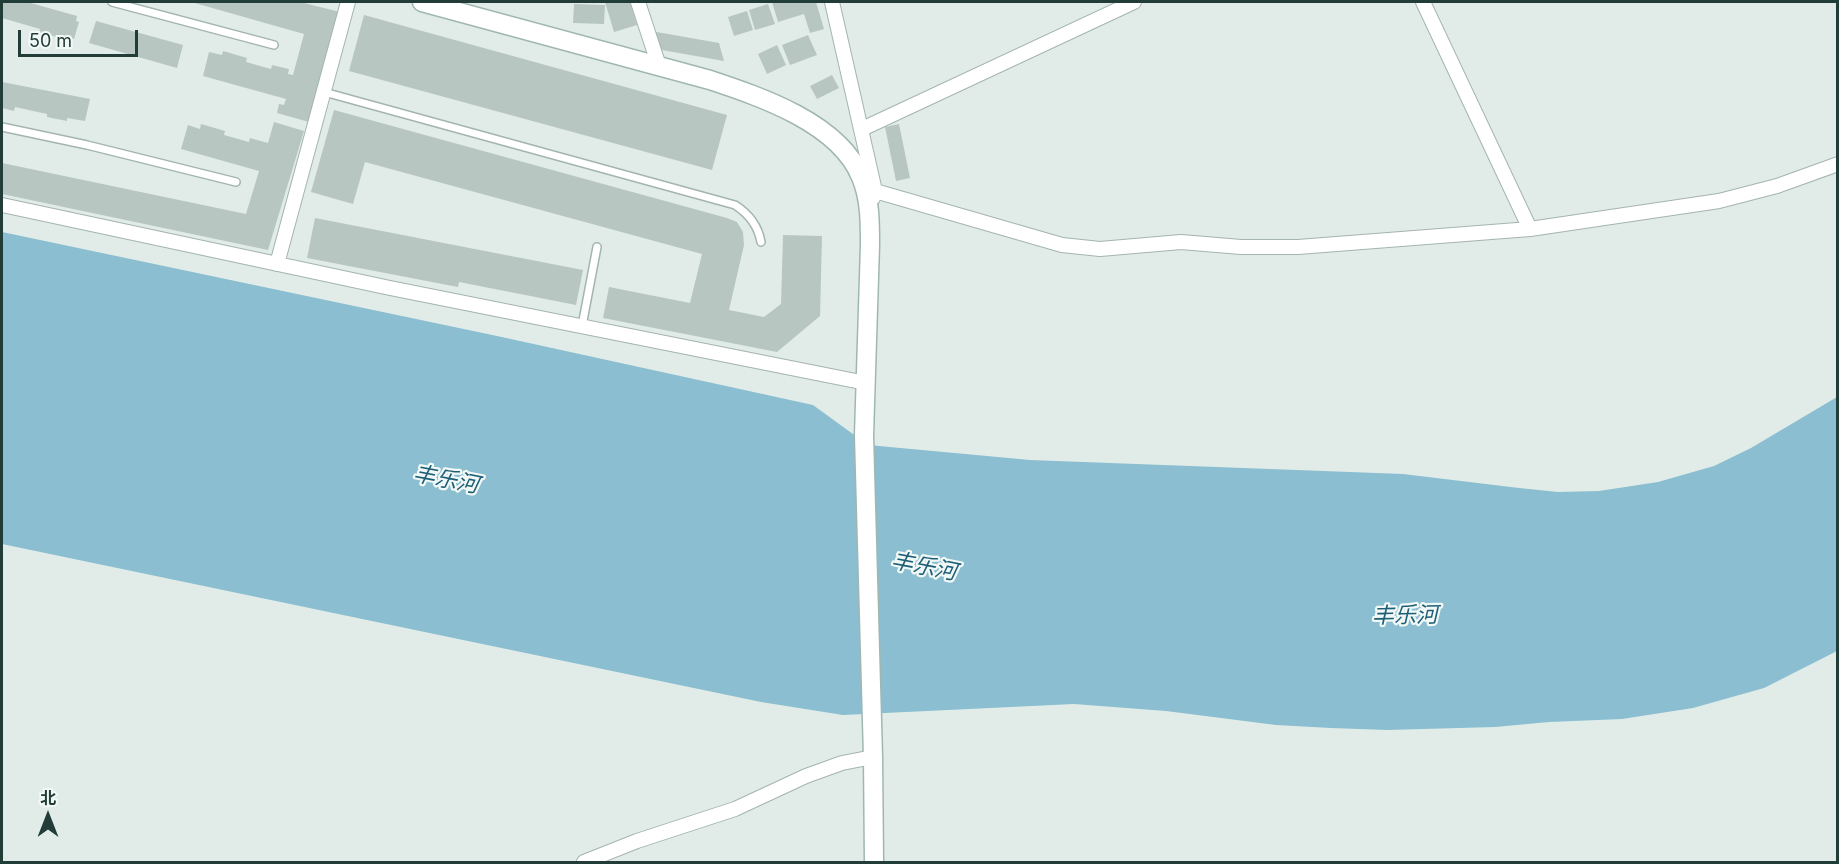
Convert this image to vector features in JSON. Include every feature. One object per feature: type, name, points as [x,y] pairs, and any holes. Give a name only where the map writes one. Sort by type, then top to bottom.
[{"type":"main road","points":[[422,2],[710,80],[755,96],[785,110],[826,134],[847,154],[855,166],[864,188],[869,214],[870,245],[864,435],[874,862]]},
{"type":"street","points":[[277,264],[348,2]]},
{"type":"street","points":[[638,2],[659,66]]},
{"type":"street","points":[[832,2],[875,191],[869,214]]},
{"type":"street","points":[[862,129],[1134,2]]},
{"type":"street","points":[[1424,2],[1530,230]]},
{"type":"street","points":[[875,191],[1062,245],[1100,249],[1181,242],[1241,248],[1298,248],[1530,230],[1719,201],[1777,186],[1838,164]]},
{"type":"street","points":[[2,206],[866,383]]},
{"type":"street","points":[[584,862],[637,841],[735,809],[815,773],[873,757]]},
{"type":"lane","points":[[112,2],[274,45]]},
{"type":"lane","points":[[324,92],[735,205],[753,221],[760,234],[761,242]]},
{"type":"lane","points":[[2,127],[87,145],[236,182]]},
{"type":"lane","points":[[582,326],[597,247]]},
{"type":"water","name":"丰乐河","points":[[2,232],[813,405],[868,445],[1030,460],[1403,474],[1558,492],[1599,491],[1658,482],[1714,466],[1751,448],[1837,397],[1837,651],[1764,688],[1693,708],[1622,719],[1495,727],[1387,730],[1276,725],[1166,711],[1074,704],[843,715],[761,702],[2,544]]},
{"type":"building","points":[[2,2],[27,2],[77,16],[76,21],[79,22],[74,39],[39,32],[40,29],[2,18]]},
{"type":"building","points":[[191,2],[300,2],[340,12],[309,122],[277,113],[279,104],[284,105],[286,99],[203,76],[209,52],[222,55],[223,51],[247,58],[246,62],[271,69],[272,65],[289,69],[288,74],[293,75],[304,34]]},
{"type":"building","points":[[605,2],[630,2],[637,25],[614,32]]},
{"type":"building","points":[[772,2],[816,2],[824,29],[810,33],[804,14],[778,22]]},
{"type":"building","points":[[574,4],[605,5],[604,24],[573,23]]},
{"type":"building","points":[[768,4],[775,24],[755,30],[749,10]]},
{"type":"building","points":[[747,11],[753,30],[734,36],[728,17]]},
{"type":"building","points":[[364,15],[727,115],[712,170],[349,71]]},
{"type":"building","points":[[96,21],[183,45],[177,68],[89,43]]},
{"type":"building","points":[[651,31],[719,43],[724,61],[656,49]]},
{"type":"building","points":[[808,35],[817,55],[790,65],[782,45]]},
{"type":"building","points":[[777,45],[786,65],[767,74],[758,54]]},
{"type":"building","points":[[832,75],[839,88],[817,99],[810,86]]},
{"type":"building","points":[[2,82],[90,99],[85,121],[67,118],[67,121],[47,117],[47,114],[15,107],[14,111],[2,108]]},
{"type":"building","points":[[334,110],[737,222],[743,232],[744,245],[729,310],[764,317],[781,304],[783,235],[822,236],[820,316],[777,352],[603,318],[609,287],[690,303],[702,254],[365,162],[353,204],[311,192]]},
{"type":"building","points":[[274,122],[304,131],[268,250],[2,194],[2,163],[246,214],[259,171],[181,149],[188,125],[200,129],[201,124],[225,131],[224,135],[249,142],[250,138],[268,143]]},
{"type":"building","points":[[899,124],[910,178],[896,181],[885,127]]},
{"type":"building","points":[[315,218],[583,270],[576,305],[459,282],[458,287],[307,258]]}]
